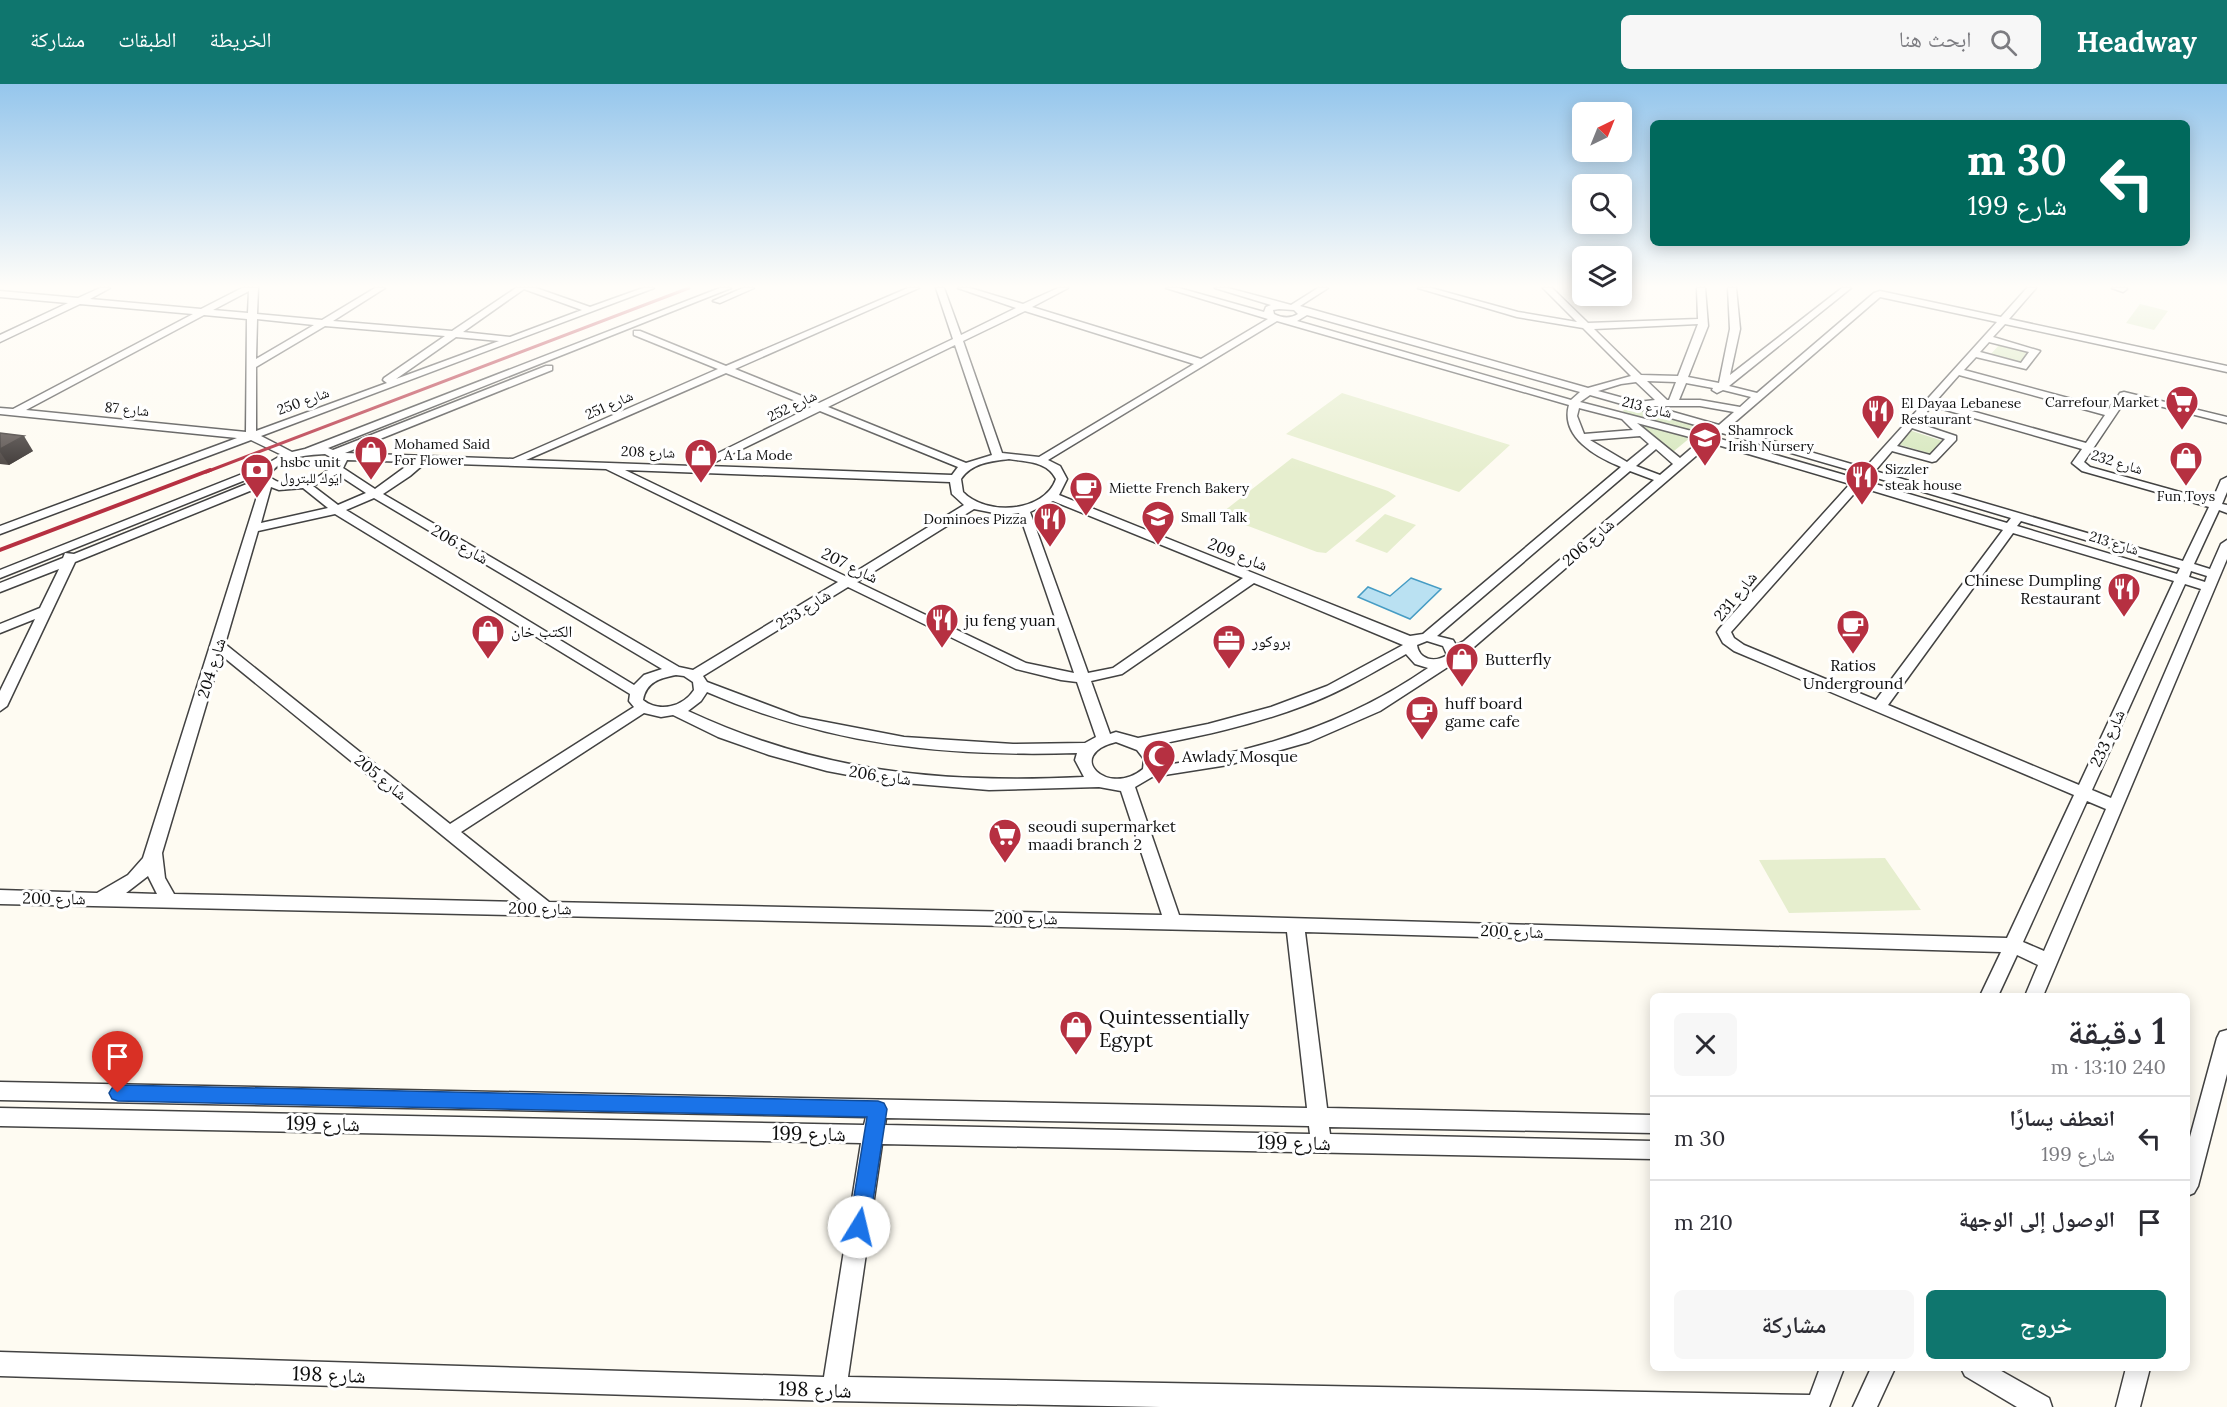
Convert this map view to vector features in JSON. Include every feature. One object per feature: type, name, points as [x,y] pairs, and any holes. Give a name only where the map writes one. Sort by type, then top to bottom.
[{"type":"street","points":[[15,412],[132,350]]},
{"type":"street","points":[[253,350],[251,436],[291,456]]},
{"type":"street","points":[[253,365],[278,350]]},
{"type":"street","points":[[370,392],[431,350]]},
{"type":"street","name":"شارع 250","points":[[0,530],[484,350]]},
{"type":"street","points":[[0,588],[69,553],[291,456],[308,452],[569,350]]},
{"type":"street","points":[[0,574],[69,553],[266,482],[278,486],[304,484],[323,478],[338,469],[342,460],[337,455],[596,350]]},
{"type":"street","points":[[678,350],[967,467]]},
{"type":"street","name":"شارع 251","points":[[512,462],[770,350]]},
{"type":"street","name":"شارع 252","points":[[694,469],[938,350]]},
{"type":"street","points":[[961,350],[998,457]]},
{"type":"street","points":[[1160,350],[1202,363]]},
{"type":"street","points":[[1041,460],[1224,350]]},
{"type":"street","name":"شارع 213","points":[[1387,350],[1575,404],[1707,438],[1857,483],[2014,522]]},
{"type":"street","name":"شارع 213","points":[[1442,350],[1866,472],[2014,522],[2211,581]]},
{"type":"street","points":[[1610,350],[1668,402]]},
{"type":"street","points":[[1668,402],[1681,378],[1692,350]]},
{"type":"street","points":[[1723,386],[1731,350]]},
{"type":"street","points":[[1700,403],[1773,350]]},
{"type":"street","name":"شارع 206","points":[[1147,773],[1202,766],[1253,755],[1300,741],[1344,724],[1383,705],[1416,684],[1469,644],[1811,350]]},
{"type":"street","name":"شارع 231","points":[[1975,350],[1724,632],[1728,640],[1739,648],[2114,806]]},
{"type":"street","points":[[1972,353],[2023,367],[2035,351],[2030,350]]},
{"type":"street","points":[[2136,350],[2227,369]]},
{"type":"street","points":[[1956,371],[2111,413]]},
{"type":"street","points":[[1661,479],[1627,467],[1593,448],[1581,437],[1571,414],[1577,398],[1587,391],[1612,384],[1640,379],[1681,378],[1723,386],[1757,396]]},
{"type":"street","name":"شارع 232","points":[[2221,508],[2083,468],[2078,463],[2122,396],[2130,395],[2227,420]]},
{"type":"street","points":[[1679,463],[1641,433],[1623,417],[1619,410],[1633,404],[1668,402],[1700,403],[1741,410]]},
{"type":"street","points":[[1928,402],[2088,447]]},
{"type":"street","name":"شارع 87","points":[[0,411],[251,436]]},
{"type":"street","points":[[1889,447],[1932,459],[1952,438],[1909,424]]},
{"type":"street","points":[[1581,437],[1641,433]]},
{"type":"street","name":"شارع 206","points":[[1427,637],[1655,444]]},
{"type":"street","name":"شارع 208","points":[[308,452],[955,479]]},
{"type":"street","points":[[1020,456],[1041,460],[1062,477],[1062,484],[1053,497],[1023,509],[996,510],[973,505],[960,498],[955,489],[955,479],[967,467],[998,457],[1020,456]]},
{"type":"street","points":[[253,528],[306,519],[375,494],[394,483],[423,458]]},
{"type":"street","name":"شارع 207","points":[[608,465],[1021,666],[1051,674],[1083,678],[1109,673],[1130,663],[1252,578]]},
{"type":"street","name":"شارع 204","points":[[97,899],[118,891],[136,879],[149,866],[253,528],[266,482],[263,477],[269,467]]},
{"type":"street","name":"شارع 206","points":[[338,469],[375,494],[676,671]]},
{"type":"street","name":"شارع 233","points":[[1990,993],[2081,792],[2184,573],[2221,508],[2227,480]]},
{"type":"street","name":"شارع 206","points":[[304,484],[336,509],[636,692]]},
{"type":"street","name":"شارع 209","points":[[1053,497],[1411,644],[1414,656],[1420,660],[1449,657]]},
{"type":"street","name":"شارع 253","points":[[674,710],[699,695],[698,680],[848,582],[973,505]]},
{"type":"street","points":[[1023,509],[1104,738]]},
{"type":"street","points":[[1879,707],[2014,522]]},
{"type":"street","name":"شارع 233","points":[[2035,993],[2227,544]]},
{"type":"street","points":[[2,699],[46,610],[69,553]]},
{"type":"street","points":[[0,629],[46,610]]},
{"type":"street","points":[[1139,743],[1206,730],[1266,714],[1320,694],[1427,637],[1448,643],[1449,657]]},
{"type":"street","name":"شارع 205","points":[[218,646],[544,908]]},
{"type":"street","points":[[674,710],[651,711],[642,708],[636,701],[636,692],[647,680],[676,671],[794,720],[847,734],[904,744],[984,750],[1086,748],[1104,738],[1122,738],[1139,743],[1147,749],[1151,757],[1151,765],[1147,773],[1138,780],[1126,784],[1112,785],[1098,782],[1088,775],[1082,766],[1081,757],[1086,748]]},
{"type":"street","points":[[449,832],[642,708]]},
{"type":"street","name":"شارع 206","points":[[674,710],[710,729],[749,745],[828,766],[888,777],[992,785],[1098,782]]},
{"type":"street","points":[[1126,784],[1173,922]]},
{"type":"street","name":"شارع 204","points":[[154,853],[157,878],[169,900]]},
{"type":"street","name":"شارع 200","points":[[0,897],[1173,922],[2012,945],[2048,961]]},
{"type":"street","points":[[1295,925],[1321,1143]]},
{"type":"street","points":[[2190,1175],[2227,1038]]},
{"type":"street","name":"شارع 199","points":[[0,1091],[1650,1124]]},
{"type":"street","points":[[834,1389],[878,1109]]},
{"type":"street","name":"شارع 199","points":[[0,1117],[1650,1150]]},
{"type":"street","name":"شارع 198","points":[[0,1364],[834,1389],[1810,1407]]},
{"type":"street","points":[[1817,1407],[1831,1371]]},
{"type":"street","points":[[1865,1407],[1882,1371]]},
{"type":"street","points":[[1978,1371],[2040,1407]]},
{"type":"street","points":[[2128,1407],[2137,1371]]},
{"type":"green space","points":[[1995,350],[2031,352],[2022,363],[1990,355]]},
{"type":"green space","points":[[1342,393],[1510,445],[1459,492],[1286,434]]},
{"type":"green space","points":[[1634,406],[1711,428],[1703,436],[1625,415],[1624,409]]},
{"type":"green space","points":[[1631,420],[1691,437],[1674,451]]},
{"type":"green space","points":[[1909,430],[1943,441],[1932,454],[1897,444]]},
{"type":"green space","points":[[1292,458],[1388,491],[1396,496],[1326,553],[1317,552],[1219,515]]},
{"type":"green space","points":[[1385,514],[1416,525],[1387,553],[1355,541]]},
{"type":"green space","points":[[1885,858],[1921,910],[1789,913],[1759,860]]},
{"type":"water","points":[[1411,578],[1441,589],[1410,619],[1358,597],[1368,587],[1390,596]]},
{"type":"building","points":[[0,433],[24,436],[0,449]]},
{"type":"railway","points":[[206,472],[527,350]]},
{"type":"railway","points":[[0,550],[210,470]]},
{"type":"place","name":"Carrefour Market","points":[[2182,431]]},
{"type":"place","name":"El Dayaa Lebanese Restaurant","points":[[1878,440]]},
{"type":"place","name":"Shamrock Irish Nursery","points":[[1705,467]]},
{"type":"place","name":"Mohamed Said For Flower","points":[[371,481]]},
{"type":"place","name":"A La Mode","points":[[701,484]]},
{"type":"place","name":"Fun Toys","points":[[2186,487]]},
{"type":"place","name":"hsbc unit ايوك للبترول","points":[[257,499]]},
{"type":"place","name":"Sizzler steak house","points":[[1862,506]]},
{"type":"place","name":"Miette French Bakery","points":[[1086,517]]},
{"type":"place","name":"Small Talk","points":[[1158,546]]},
{"type":"place","name":"Dominoes Pizza","points":[[1050,548]]},
{"type":"place","name":"Chinese Dumpling Restaurant","points":[[2124,618]]},
{"type":"place","name":"ju feng yuan","points":[[942,649]]},
{"type":"place","name":"Ratios Underground","points":[[1853,655]]},
{"type":"place","name":"الكتب خان","points":[[488,660]]},
{"type":"place","name":"بروكور","points":[[1229,670]]},
{"type":"place","name":"Butterfly","points":[[1462,688]]},
{"type":"place","name":"huff board game cafe","points":[[1422,741]]},
{"type":"place","name":"Awlady Mosque","points":[[1159,785]]},
{"type":"place","name":"seoudi supermarket maadi branch 2","points":[[1005,864]]},
{"type":"place","name":"Quintessentially Egypt","points":[[1076,1056]]},
{"type":"route","points":[[118,1093],[878,1109],[859,1227]]}]
